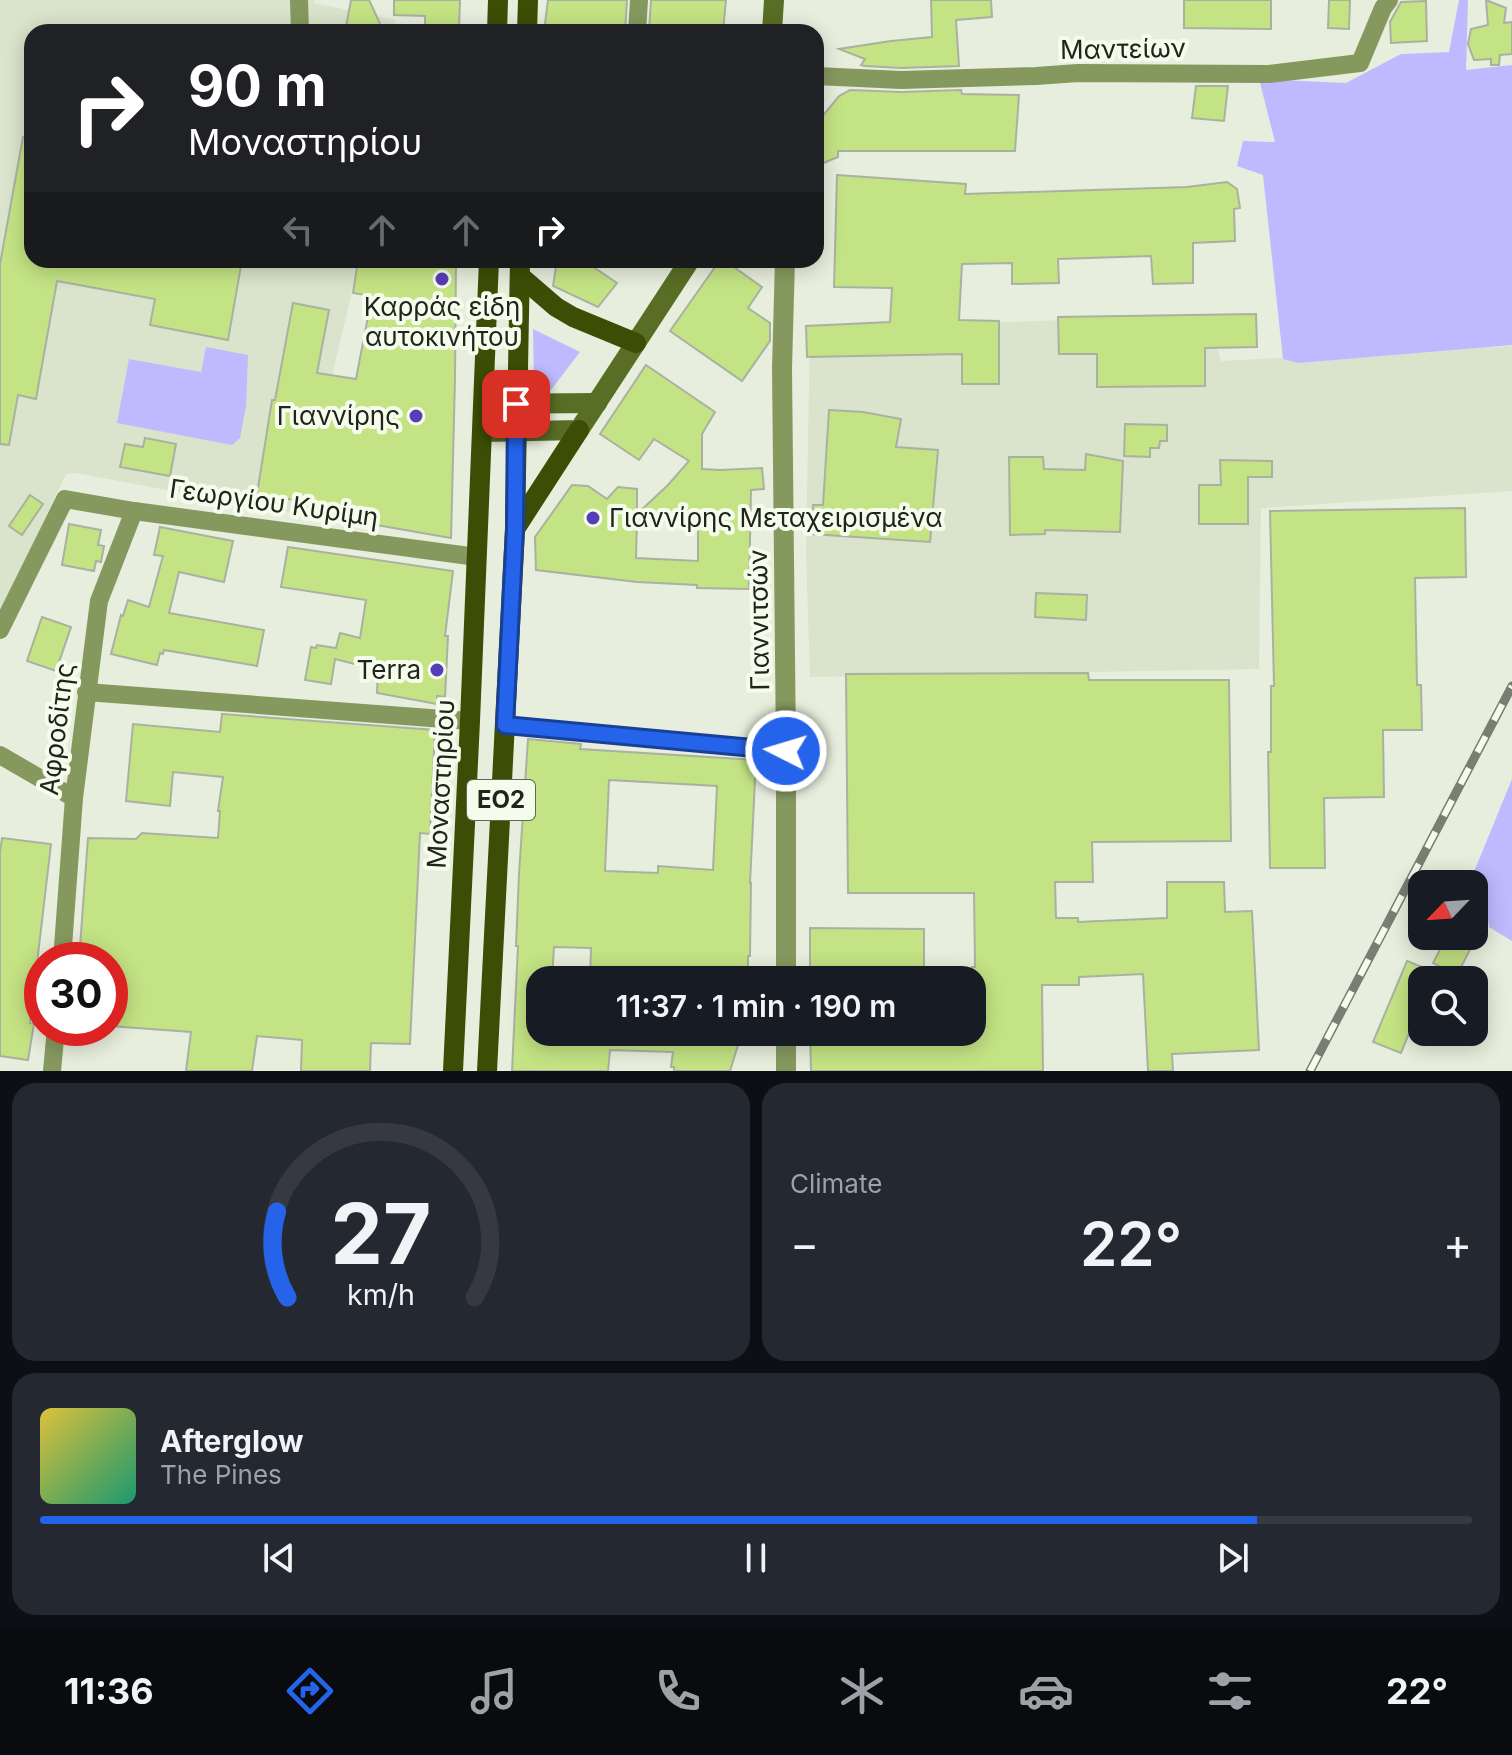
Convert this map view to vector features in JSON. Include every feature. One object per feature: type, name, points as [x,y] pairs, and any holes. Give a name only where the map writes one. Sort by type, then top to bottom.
[{"type":"main road","points":[[497,24],[498,0]]},
{"type":"main road","points":[[527,24],[528,0]]},
{"type":"main road","points":[[772,24],[774,0]]},
{"type":"main road","name":"Μοναστηρίου","points":[[453,1071],[489,268]]},
{"type":"main road","points":[[520,268],[556,307],[636,343]]},
{"type":"main road","name":"ΕΟ2","points":[[487,1071],[515,529],[520,268]]},
{"type":"main road","points":[[515,529],[685,268]]},
{"type":"main road","points":[[484,404],[597,403]]},
{"type":"main road","points":[[482,432],[579,430]]},
{"type":"street","points":[[299,0],[300,24]]},
{"type":"street","points":[[638,24],[639,0]]},
{"type":"street","name":"Μαντείων","points":[[824,76],[901,80],[1078,73],[1269,74],[1360,63],[1389,0]]},
{"type":"street","name":"Γιαννιτσών","points":[[785,268],[782,368],[786,966]]},
{"type":"street","name":"Γεωργίου Κυρίμη","points":[[0,630],[65,499],[477,557]]},
{"type":"street","name":"Αφροδίτης","points":[[63,942],[74,798],[99,601],[134,511]]},
{"type":"street","points":[[86,692],[470,721]]},
{"type":"street","points":[[505,725],[786,751]]},
{"type":"street","points":[[0,755],[74,798]]},
{"type":"street","points":[[52,1071],[54,1046]]},
{"type":"street","points":[[786,1046],[786,1071]]},
{"type":"shaded area","points":[[0,0],[314,0],[314,3],[396,20],[395,24],[24,24],[24,268],[356,268],[303,515],[75,473],[66,474],[0,614]]},
{"type":"shaded area","points":[[1459,0],[1468,0],[1466,70],[1512,65],[1512,345],[1298,363],[1283,359],[1263,175],[1237,166],[1243,141],[1275,142],[1259,79],[1346,83],[1401,54],[1449,52]]},
{"type":"shaded area","points":[[1207,315],[1221,361],[1512,346],[1512,491],[1261,508],[1259,669],[810,677],[806,551],[810,329]]},
{"type":"shaded area","points":[[533,329],[580,352],[551,390],[534,383]]},
{"type":"shaded area","points":[[206,347],[248,355],[246,406],[240,438],[232,445],[117,423],[129,359],[201,372]]},
{"type":"shaded area","points":[[1512,779],[1512,941],[1489,927],[1488,870],[1475,870]]},
{"type":"building","points":[[351,0],[369,0],[380,24],[346,24]]},
{"type":"building","points":[[394,0],[460,0],[459,24],[425,24],[425,16],[394,15]]},
{"type":"building","points":[[548,0],[627,0],[626,24],[545,24]]},
{"type":"building","points":[[651,0],[726,0],[724,24],[650,24]]},
{"type":"building","points":[[931,0],[991,0],[992,17],[956,20],[959,66],[865,66],[861,65],[865,59],[839,49],[932,37]]},
{"type":"building","points":[[1184,0],[1271,0],[1271,29],[1184,28]]},
{"type":"building","points":[[1329,0],[1350,0],[1349,29],[1328,28]]},
{"type":"building","points":[[1486,0],[1506,8],[1504,23],[1512,22],[1512,54],[1500,55],[1499,65],[1491,65],[1491,59],[1474,60],[1468,44],[1471,29],[1488,25]]},
{"type":"building","points":[[1426,1],[1427,41],[1391,43],[1390,22],[1401,2]]},
{"type":"building","points":[[1196,86],[1228,86],[1224,121],[1192,118]]},
{"type":"building","points":[[850,90],[961,90],[962,94],[1019,95],[1015,151],[838,151],[838,157],[824,163],[824,114],[839,96]]},
{"type":"building","points":[[23,137],[24,268],[241,268],[228,340],[150,325],[155,299],[57,281],[36,399],[18,395],[9,445],[0,444],[0,264]]},
{"type":"building","points":[[837,175],[966,184],[965,194],[1187,187],[1227,182],[1237,189],[1240,208],[1234,209],[1235,241],[1193,243],[1193,283],[1153,284],[1151,256],[1058,259],[1059,283],[1012,284],[1012,263],[962,264],[959,320],[999,321],[999,384],[962,384],[962,354],[807,357],[806,326],[890,322],[892,288],[834,287]]},
{"type":"building","points":[[357,268],[456,268],[451,538],[305,513],[307,502],[257,494],[272,400],[275,400],[293,303],[329,310],[317,373],[356,379],[372,296],[353,293]]},
{"type":"building","points":[[556,268],[595,268],[617,283],[598,307],[553,286]]},
{"type":"building","points":[[714,268],[735,268],[762,287],[748,308],[770,323],[770,341],[742,381],[670,331]]},
{"type":"building","points":[[1256,314],[1257,347],[1205,348],[1205,386],[1097,387],[1097,354],[1059,354],[1058,317]]},
{"type":"building","points":[[646,365],[715,412],[702,434],[702,469],[762,468],[764,489],[751,490],[749,589],[697,588],[697,585],[637,582],[536,570],[535,537],[572,485],[588,486],[607,499],[618,487],[637,489],[637,514],[689,461],[654,439],[639,460],[600,434]],"holes":[[[637,520],[698,523],[698,561],[636,558]]]},
{"type":"building","points":[[829,410],[901,419],[896,447],[938,450],[930,542],[812,534],[813,505],[823,505]]},
{"type":"building","points":[[1125,424],[1167,425],[1167,441],[1160,441],[1159,448],[1150,448],[1150,457],[1124,456]]},
{"type":"building","points":[[145,438],[176,444],[170,476],[120,467],[125,444],[143,447]]},
{"type":"building","points":[[1086,454],[1123,461],[1120,532],[1045,530],[1045,534],[1010,535],[1009,457],[1043,457],[1044,469],[1085,470]]},
{"type":"building","points":[[1220,460],[1272,461],[1272,477],[1248,477],[1248,524],[1199,524],[1199,485],[1221,485]]},
{"type":"building","points":[[30,495],[43,504],[22,535],[9,526]]},
{"type":"building","points":[[1465,508],[1466,577],[1415,578],[1417,685],[1421,685],[1422,730],[1383,730],[1384,797],[1324,798],[1325,868],[1270,868],[1268,752],[1271,752],[1271,686],[1274,686],[1270,511]]},
{"type":"building","points":[[69,524],[101,530],[98,545],[104,546],[101,562],[96,561],[94,571],[62,565]]},
{"type":"building","points":[[160,527],[233,541],[224,582],[179,572],[169,613],[264,630],[257,666],[164,650],[157,665],[111,654],[128,600],[149,607],[163,556],[154,555]]},
{"type":"building","points":[[288,547],[453,571],[445,636],[448,636],[445,697],[437,696],[437,704],[377,693],[378,670],[335,659],[331,684],[305,680],[311,647],[336,648],[340,633],[360,638],[366,600],[281,587]]},
{"type":"building","points":[[1036,593],[1087,595],[1086,620],[1035,617]]},
{"type":"building","points":[[42,617],[71,627],[56,671],[27,661]]},
{"type":"building","points":[[1088,673],[1089,680],[1229,680],[1231,841],[1092,842],[1093,882],[1055,882],[1056,918],[1078,918],[1078,922],[1167,918],[1167,882],[1224,882],[1225,912],[1252,911],[1259,1050],[1172,1054],[1173,1071],[1148,1071],[1143,974],[1079,977],[1079,985],[1042,985],[1043,1071],[811,1071],[810,1046],[986,1046],[986,966],[975,966],[974,893],[848,893],[846,674]]},
{"type":"building","points":[[222,714],[435,730],[430,834],[420,833],[410,1044],[371,1043],[370,1071],[301,1071],[302,1040],[257,1036],[252,1071],[186,1071],[191,1032],[128,1027],[128,942],[80,942],[88,838],[136,839],[142,833],[218,838],[223,777],[173,772],[170,806],[126,801],[133,724],[220,732]]},
{"type":"building","points":[[528,739],[581,744],[580,749],[756,760],[748,966],[590,966],[591,948],[554,947],[553,966],[526,966],[526,1046],[738,1046],[730,1071],[674,1071],[671,1067],[673,1052],[610,1050],[608,1071],[512,1071]],"holes":[[[609,780],[717,786],[713,870],[658,866],[658,873],[605,871]]]},
{"type":"building","points":[[2,838],[51,844],[40,942],[24,942],[24,1046],[30,1046],[28,1060],[0,1056]]},
{"type":"building","points":[[810,928],[924,929],[924,966],[810,966]]},
{"type":"building","points":[[1440,950],[1470,950],[1462,966],[1433,963]]},
{"type":"building","points":[[1407,961],[1420,966],[1408,966],[1408,1036],[1401,1053],[1373,1042]]},
{"type":"railway","points":[[1310,1071],[1512,686]]},
{"type":"place","name":"Καρράς είδη αυτοκινήτου","points":[[442,279]]},
{"type":"place","name":"Γιαννίρης","points":[[416,416]]},
{"type":"place","name":"Γιαννίρης Μεταχειρισμένα","points":[[593,518]]},
{"type":"place","name":"Terra","points":[[437,670]]},
{"type":"route","points":[[516,404],[515,529],[505,725],[786,751]]}]
